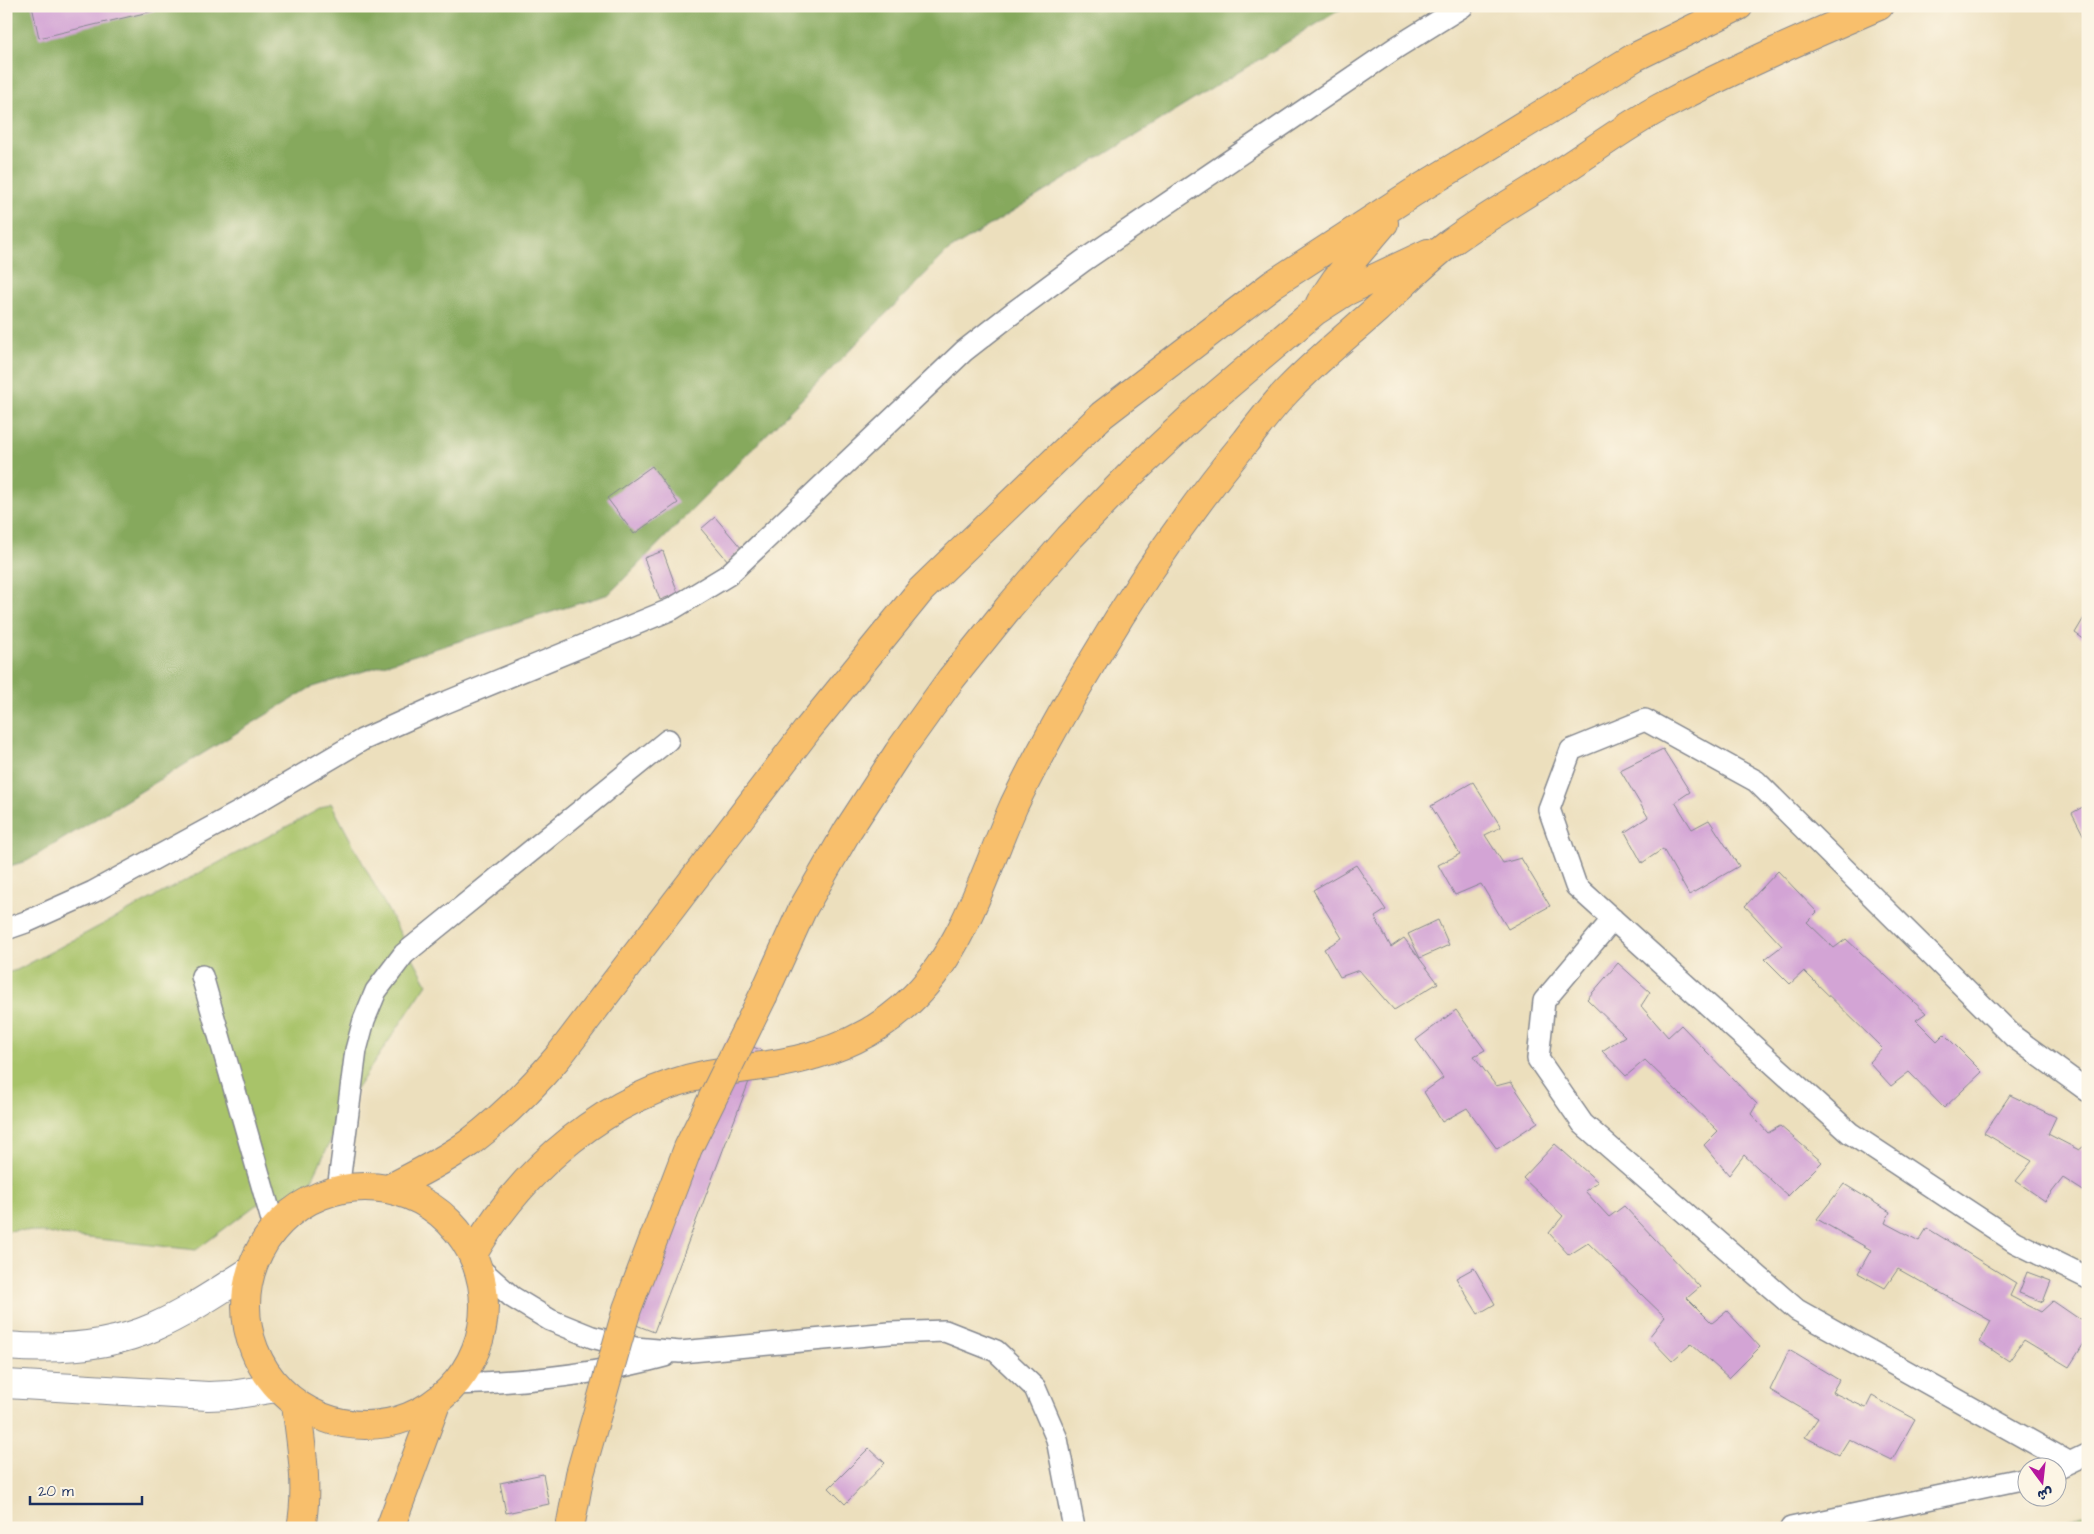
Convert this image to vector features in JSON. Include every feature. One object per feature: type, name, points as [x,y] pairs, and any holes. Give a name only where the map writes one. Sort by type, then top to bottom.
[{"type":"highway","points":[[388,1189],[429,1168],[468,1143],[504,1114],[532,1087],[558,1057],[808,729],[920,590],[1102,415],[1273,284],[1414,192],[1635,57],[1739,6]]},
{"type":"highway","points":[[570,1528],[580,1474],[627,1309],[688,1148],[764,994],[802,910],[848,830],[908,738],[951,679],[1009,607],[1069,538],[1133,472],[1200,409],[1314,312],[1346,292],[1449,244],[1660,107],[1776,51],[1879,6]]},
{"type":"highway","points":[[1314,312],[1336,279],[1361,249],[1414,192]]},
{"type":"highway","points":[[476,1261],[491,1224],[512,1196],[562,1146],[611,1113],[666,1086],[704,1074],[802,1058],[840,1046],[883,1022],[914,997],[935,973],[952,947],[966,920],[1015,804],[1058,719],[1109,633],[1164,549],[1224,468],[1287,390],[1449,244]]},
{"type":"highway","points":[[390,1528],[446,1393],[473,1356],[479,1341],[484,1316],[484,1292],[476,1261],[461,1235],[447,1218],[429,1205],[409,1195],[388,1189],[363,1186],[338,1190],[314,1197],[293,1210],[274,1227],[260,1248],[250,1271],[245,1304],[246,1321],[251,1346],[262,1368],[286,1396],[318,1416],[342,1424],[367,1426],[392,1422],[416,1414],[446,1393]]},
{"type":"highway","points":[[286,1396],[305,1477],[304,1513],[301,1528]]},
{"type":"street","points":[[6,1346],[62,1348],[110,1341],[152,1328],[192,1309],[250,1271]]},
{"type":"street","points":[[6,1384],[208,1396],[286,1396]]},
{"type":"lane","points":[[6,929],[93,892],[244,809],[362,740],[442,704],[672,609],[728,576],[964,351],[1014,312],[1083,262],[1397,48],[1463,6]]},
{"type":"lane","points":[[2088,1092],[2014,1036],[1756,781],[1645,720],[1571,750],[1549,808],[1576,886],[1850,1133],[2015,1242],[2088,1278]]},
{"type":"lane","points":[[338,1190],[356,1050],[364,1020],[376,992],[389,972],[404,954],[668,740]]},
{"type":"lane","points":[[1613,919],[1544,1001],[1538,1059],[1583,1124],[1797,1310],[2071,1462]]},
{"type":"lane","points":[[202,976],[274,1227]]},
{"type":"lane","points":[[476,1261],[512,1297],[559,1324],[592,1337],[635,1348],[680,1352]]},
{"type":"lane","points":[[446,1393],[512,1382],[569,1377],[625,1367],[680,1352],[890,1333],[944,1331],[996,1351],[1035,1388],[1057,1439],[1074,1528]]},
{"type":"lane","points":[[1791,1528],[2016,1480]]},
{"type":"green space","points":[[6,6],[1346,6],[948,251],[609,594],[310,688],[27,861],[6,867]]},
{"type":"green space","points":[[331,803],[427,984],[353,1094],[307,1190],[256,1205],[196,1250],[18,1230],[6,1231],[6,973],[17,970]]},
{"type":"green space","points":[[2088,1514],[2088,1528],[2033,1528]]},
{"type":"building","points":[[32,6],[170,6],[170,7],[39,38]]},
{"type":"building","points":[[652,466],[678,503],[634,534],[607,498]]},
{"type":"building","points":[[715,517],[742,549],[728,561],[701,529]]},
{"type":"building","points":[[663,551],[678,593],[660,600],[644,558]]},
{"type":"building","points":[[2088,611],[2088,642],[2075,633]]},
{"type":"building","points":[[1663,749],[1690,792],[1675,802],[1692,829],[1709,820],[1739,866],[1689,895],[1663,849],[1642,863],[1625,832],[1648,817],[1620,770]]},
{"type":"building","points":[[1473,782],[1501,827],[1485,835],[1503,863],[1521,858],[1550,906],[1508,929],[1481,884],[1455,895],[1438,865],[1460,854],[1431,806]]},
{"type":"building","points":[[2088,804],[2088,844],[2072,813]]},
{"type":"building","points":[[1356,865],[1386,910],[1375,917],[1391,947],[1404,938],[1438,983],[1394,1010],[1359,970],[1340,977],[1324,949],[1342,938],[1313,890]]},
{"type":"building","points":[[1778,871],[1817,912],[1807,922],[1834,948],[1846,939],[1926,1013],[1916,1020],[1937,1041],[1944,1034],[1982,1072],[1944,1108],[1909,1072],[1891,1086],[1869,1062],[1882,1048],[1804,971],[1790,984],[1765,959],[1782,946],[1745,906]]},
{"type":"building","points":[[1438,920],[1449,945],[1420,958],[1408,934]]},
{"type":"building","points":[[1618,963],[1650,992],[1641,1006],[1668,1037],[1681,1025],[1757,1104],[1751,1114],[1768,1133],[1780,1126],[1822,1162],[1788,1196],[1744,1155],[1729,1175],[1704,1145],[1718,1131],[1645,1060],[1626,1076],[1602,1051],[1625,1036],[1587,999]]},
{"type":"building","points":[[1456,1010],[1485,1050],[1474,1056],[1496,1086],[1511,1082],[1538,1122],[1497,1149],[1467,1108],[1442,1122],[1424,1092],[1443,1078],[1416,1040]]},
{"type":"building","points":[[728,1038],[761,1050],[654,1332],[621,1319]]},
{"type":"building","points":[[2010,1095],[2056,1117],[2048,1134],[2079,1150],[2088,1143],[2088,1194],[2063,1178],[2045,1201],[2016,1181],[2032,1161],[1984,1133]]},
{"type":"building","points":[[1555,1144],[1598,1182],[1585,1191],[1609,1217],[1624,1206],[1700,1287],[1687,1298],[1712,1323],[1727,1311],[1760,1347],[1729,1378],[1691,1344],[1672,1361],[1649,1337],[1665,1317],[1588,1243],[1569,1255],[1549,1233],[1563,1216],[1523,1178]]},
{"type":"building","points":[[1844,1184],[1890,1212],[1885,1223],[1919,1241],[1927,1228],[2016,1283],[2010,1296],[2041,1312],[2053,1301],[2088,1325],[2088,1337],[2069,1367],[2024,1340],[2009,1361],[1980,1342],[1991,1321],[1898,1269],[1885,1288],[1858,1273],[1871,1250],[1817,1219]]},
{"type":"building","points":[[1474,1268],[1495,1304],[1478,1314],[1456,1278]]},
{"type":"building","points":[[2027,1272],[2051,1281],[2043,1302],[2019,1293]]},
{"type":"building","points":[[1789,1350],[1839,1380],[1832,1392],[1866,1408],[1872,1396],[1915,1419],[1892,1460],[1849,1439],[1839,1455],[1805,1437],[1818,1418],[1770,1390]]},
{"type":"building","points":[[869,1448],[885,1463],[845,1504],[829,1488]]},
{"type":"building","points":[[543,1474],[549,1504],[506,1513],[500,1483]]}]
